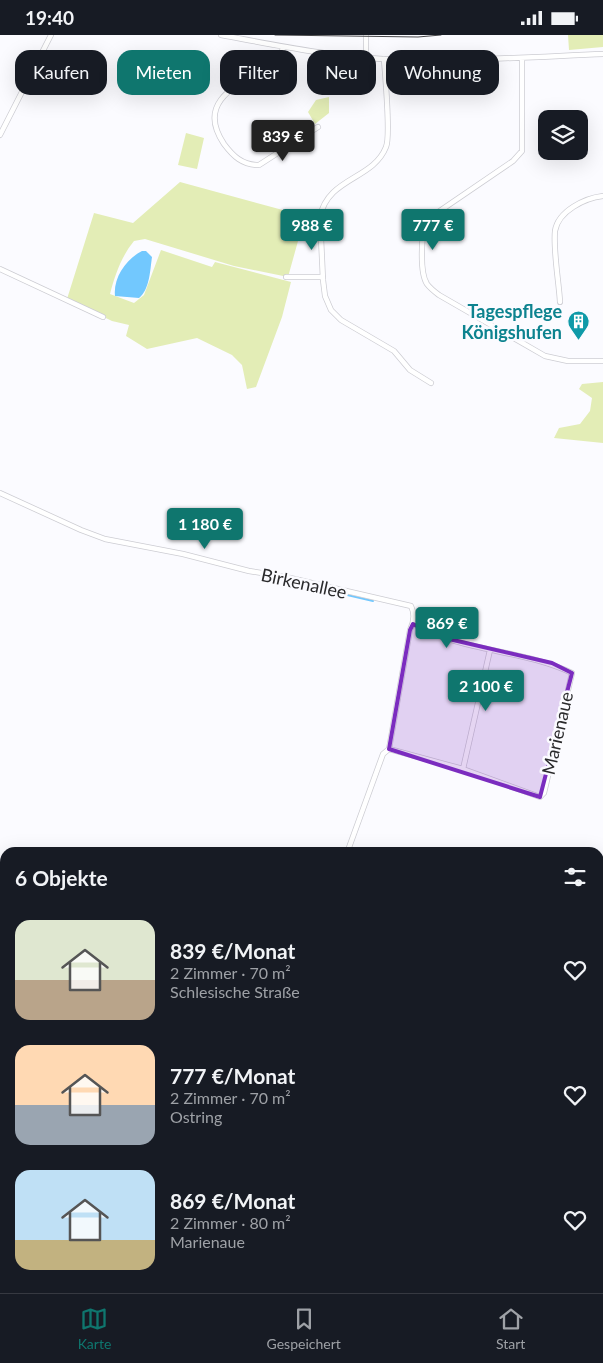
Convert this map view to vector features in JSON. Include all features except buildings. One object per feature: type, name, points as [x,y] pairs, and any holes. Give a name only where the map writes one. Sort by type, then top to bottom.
[{"type":"street","points":[[0,135],[51,35]]},
{"type":"street","points":[[221,35],[308,50]]},
{"type":"street","points":[[366,35],[366,50]]},
{"type":"street","points":[[283,47],[281,57],[277,61],[219,101],[214,115],[216,130],[232,155],[248,163],[259,165],[318,127]]},
{"type":"street","points":[[376,58],[522,58],[603,54]]},
{"type":"street","points":[[522,58],[522,151],[513,161],[425,221],[422,237],[427,285],[439,295],[545,357],[568,361],[603,361]]},
{"type":"street","points":[[384,59],[387,146],[377,161],[331,193],[322,205],[320,217],[323,277],[327,304],[335,316],[394,351],[410,370],[431,383]]},
{"type":"street","points":[[560,303],[555,232],[559,220],[575,206],[591,197],[603,196]]},
{"type":"street","points":[[0,269],[103,317]]},
{"type":"street","points":[[286,277],[323,277]]},
{"type":"street","name":"Birkenallee","points":[[0,493],[80,530],[105,539],[183,554],[249,571],[286,577],[411,605],[414,611],[413,624]]},
{"type":"street","points":[[349,847],[383,754],[389,749],[410,630],[413,624]]},
{"type":"street","name":"Marienaue","points":[[389,749],[463,769],[537,797],[543,795],[572,673],[552,663],[436,636],[413,624]]},
{"type":"street","points":[[463,769],[490,650]]},
{"type":"highlighted area","points":[[413,624],[436,636],[552,663],[572,673],[540,797],[389,749],[410,630]]},
{"type":"green space","points":[[568,35],[603,35],[603,47],[569,50]]},
{"type":"green space","points":[[329,97],[329,113],[315,124],[308,112],[316,100]]},
{"type":"green space","points":[[186,133],[204,138],[197,169],[178,165]]},
{"type":"green space","points":[[180,182],[305,216],[288,277],[234,266],[145,239],[134,241],[129,247],[119,266],[112,287],[110,294],[134,303],[144,295],[161,250],[212,267],[215,262],[291,282],[282,317],[256,387],[247,389],[242,365],[232,355],[197,338],[147,349],[126,336],[129,325],[112,321],[67,299],[94,213],[133,223]]},
{"type":"green space","points":[[603,382],[603,443],[554,438],[559,428],[580,424],[590,411],[592,398],[579,389],[582,384]]},
{"type":"water","points":[[142,251],[146,251],[152,257],[149,279],[143,294],[139,298],[115,296],[118,276],[126,264]]},
{"type":"waterway","points":[[270,577],[373,601]]},
{"type":"tram line","points":[[275,35],[418,37],[441,35]]},
{"type":"place","name":"Tagespflege Königshufen","points":[[578,340]]}]
